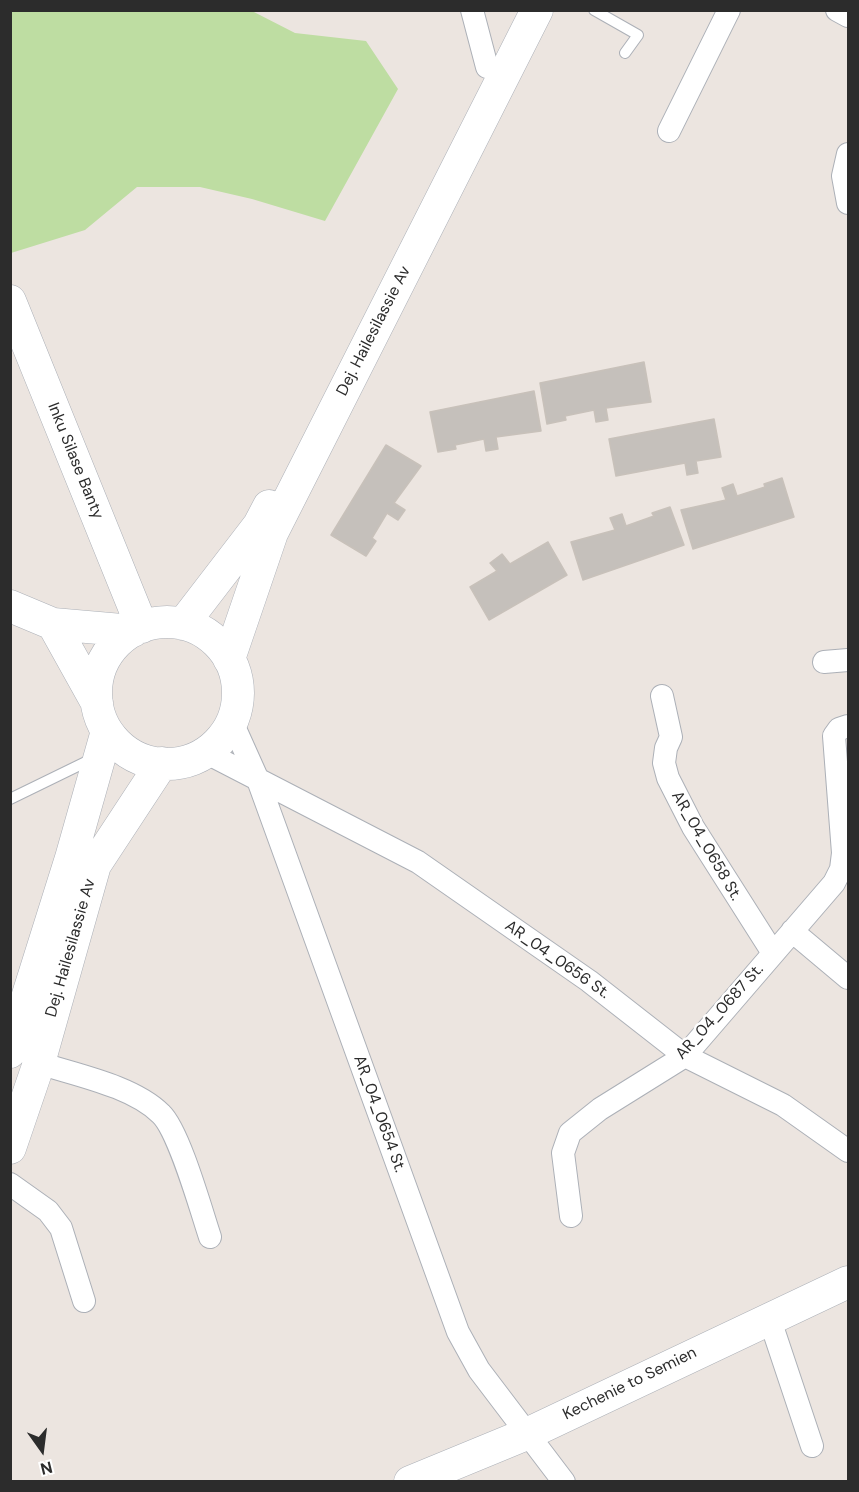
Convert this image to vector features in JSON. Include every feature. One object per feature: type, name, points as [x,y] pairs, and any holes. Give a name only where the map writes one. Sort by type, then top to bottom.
[{"type":"main road","name":"Dej. Hailesilassie Av","points":[[183,624],[259,525],[515,10]]},
{"type":"main road","name":"Dej. Hailesilassie Av","points":[[229,659],[272,532],[537,10]]},
{"type":"main road","name":"Inku Silase Banty","points":[[10,301],[138,626]]},
{"type":"main road","points":[[10,606],[53,624],[138,626],[162,622],[183,624],[209,636],[229,659],[238,687],[232,722],[221,738],[205,752],[182,761],[162,763],[133,755],[102,730],[53,624]]},
{"type":"main road","name":"Dej. Hailesilassie Av","points":[[10,1148],[25,1058],[102,730],[97,682],[104,660],[116,643],[138,626]]},
{"type":"main road","name":"Dej. Hailesilassie Av","points":[[25,1058],[95,865],[162,763]]},
{"type":"main road","name":"Kechenie to Semien","points":[[410,1482],[529,1432],[769,1317],[849,1282]]},
{"type":"street","points":[[472,10],[487,67]]},
{"type":"street","points":[[669,131],[729,10]]},
{"type":"street","points":[[837,10],[849,16]]},
{"type":"street","points":[[849,154],[843,186],[849,203]]},
{"type":"street","points":[[824,662],[849,660]]},
{"type":"street","name":"AR_04_0658 St.","points":[[662,696],[671,737],[665,756],[668,778],[693,827],[773,953]]},
{"type":"street","name":"AR_04_0654 St.","points":[[232,722],[258,780],[458,1332],[479,1370],[529,1432],[564,1482]]},
{"type":"street","name":"AR_04_0687 St.","points":[[571,1216],[563,1153],[570,1133],[600,1109],[685,1056],[834,883],[841,869],[843,853],[834,736],[838,729],[849,726]]},
{"type":"street","points":[[205,752],[258,780]]},
{"type":"street","name":"AR_04_0656 St.","points":[[258,780],[418,862],[589,981],[685,1056],[783,1105],[849,1151]]},
{"type":"street","points":[[792,931],[849,978]]},
{"type":"street","points":[[25,1058],[121,1090],[145,1100],[163,1115],[179,1148],[210,1237]]},
{"type":"street","points":[[10,1184],[48,1210],[61,1228],[84,1301]]},
{"type":"street","points":[[769,1317],[812,1446]]},
{"type":"lane","points":[[594,10],[638,35],[625,53]]},
{"type":"lane","points":[[10,799],[102,730]]},
{"type":"green space","points":[[11,10],[252,11],[295,33],[366,41],[398,89],[325,221],[252,199],[200,187],[137,187],[85,230],[11,253]]},
{"type":"building","points":[[644,362],[651,402],[606,408],[608,420],[596,422],[594,410],[565,416],[566,420],[547,424],[540,383]]},
{"type":"building","points":[[534,391],[541,431],[496,437],[498,449],[486,451],[484,439],[455,445],[456,449],[438,452],[430,412]]},
{"type":"building","points":[[714,419],[721,457],[696,461],[698,473],[687,475],[685,463],[616,476],[609,439]]},
{"type":"building","points":[[386,445],[421,466],[394,503],[405,510],[398,520],[387,513],[372,538],[376,541],[366,556],[331,535]]},
{"type":"building","points":[[782,478],[794,517],[693,549],[681,510],[726,500],[722,488],[733,484],[737,496],[765,487],[764,484]]},
{"type":"building","points":[[670,507],[684,545],[583,580],[571,542],[615,530],[610,518],[622,514],[626,526],[654,516],[652,513]]},
{"type":"building","points":[[548,542],[567,575],[489,620],[470,587],[497,571],[490,563],[502,554],[510,564]]}]
